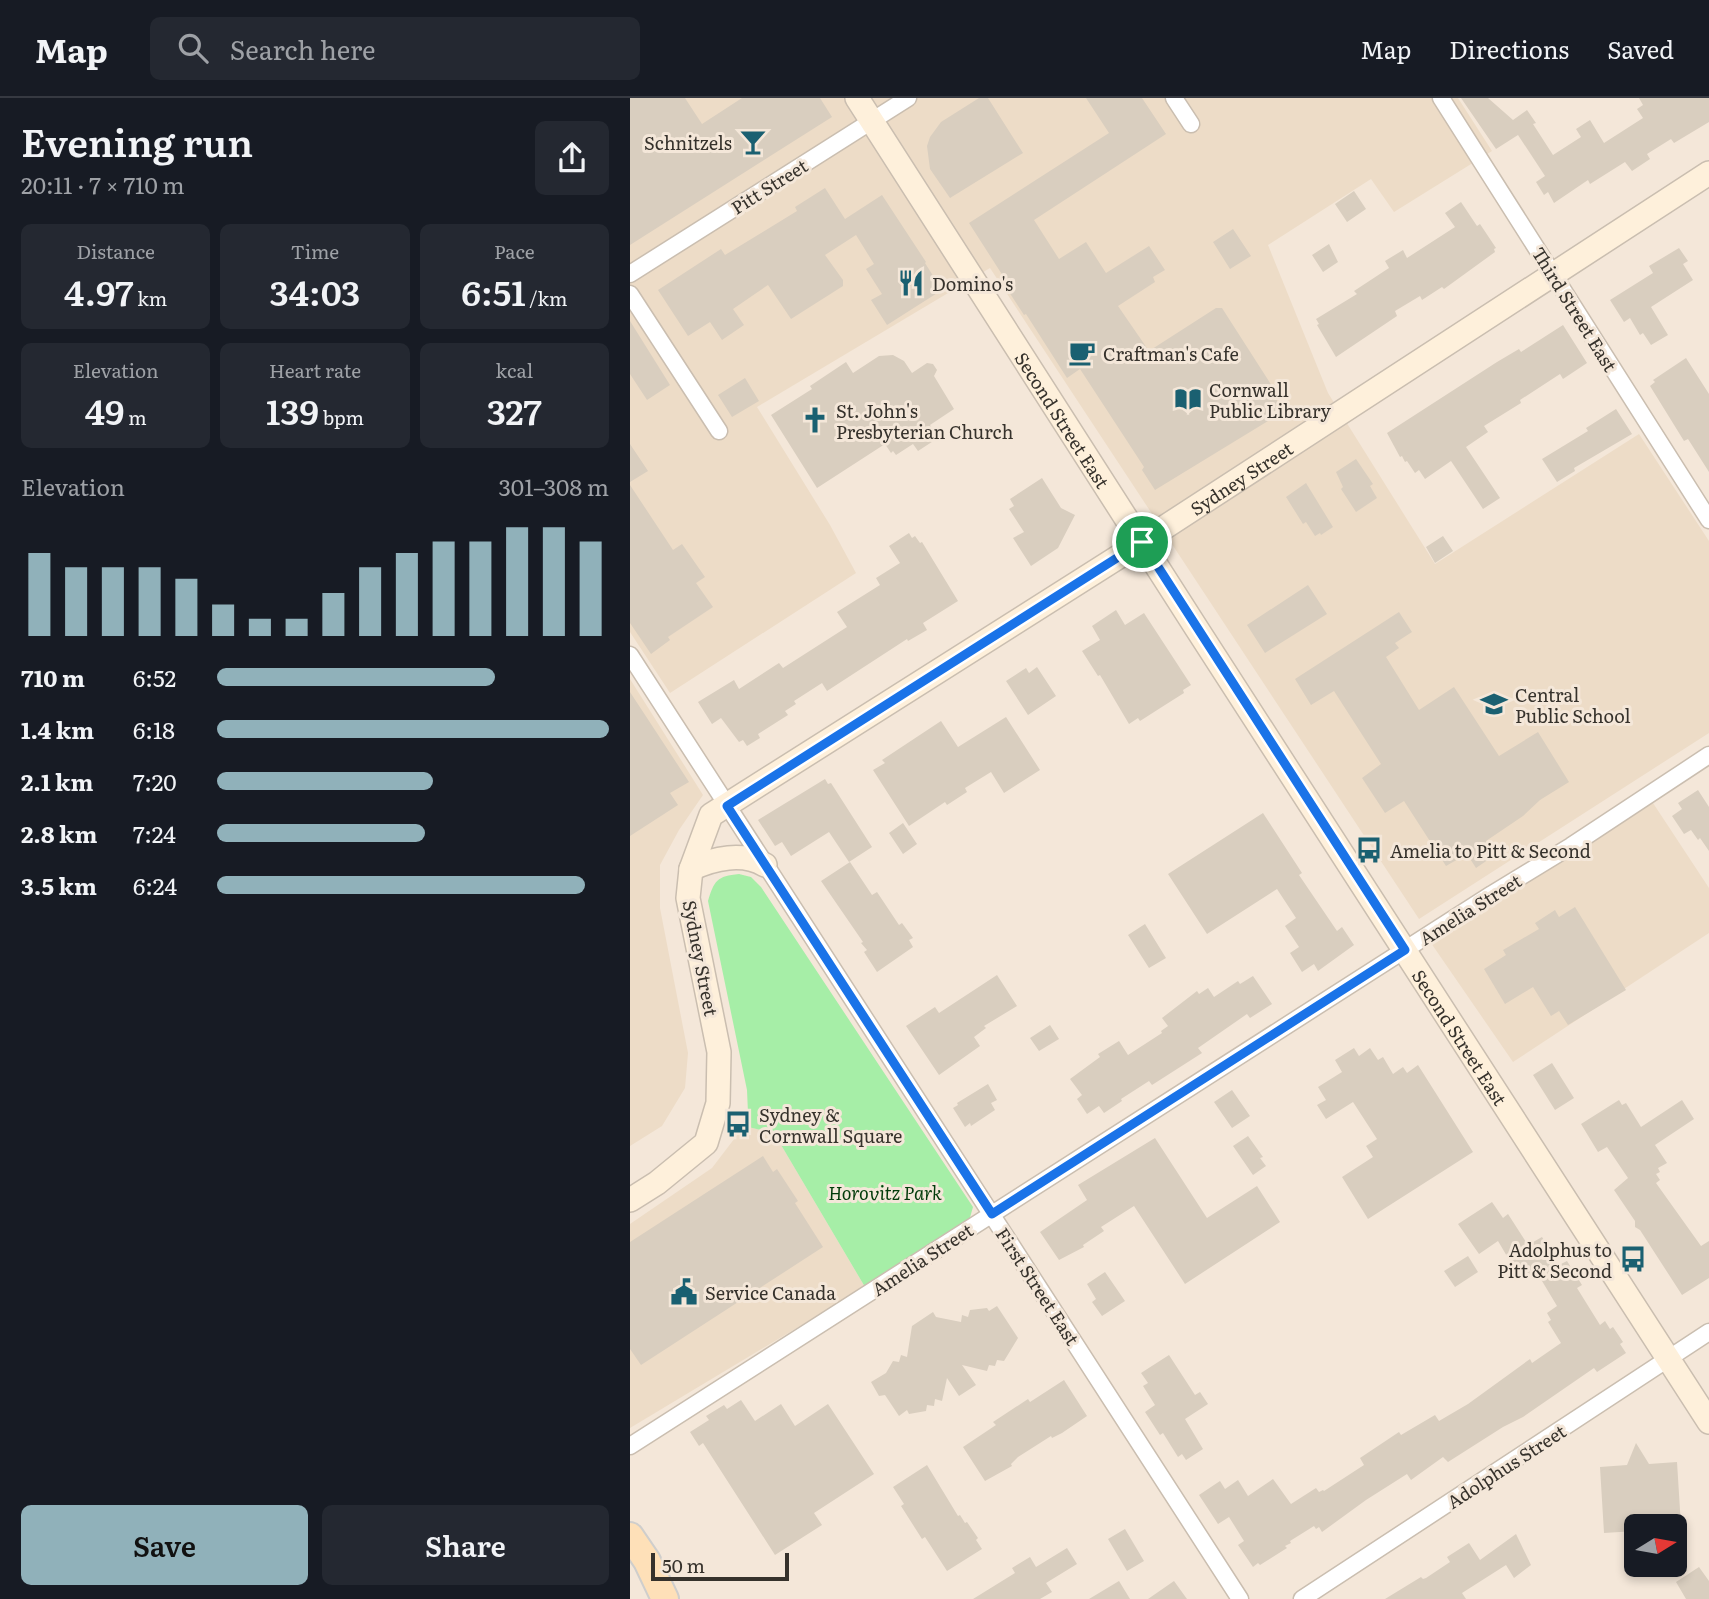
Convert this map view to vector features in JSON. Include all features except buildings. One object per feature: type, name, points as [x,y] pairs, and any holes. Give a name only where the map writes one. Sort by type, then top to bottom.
[{"type":"main road","points":[[630,1536],[647,1561],[665,1599]]},
{"type":"main road","points":[[630,1573],[656,1599]]},
{"type":"street","name":"Second Street East","points":[[857,98],[1709,1422]]},
{"type":"street","name":"Pitt Street","points":[[630,274],[908,98]]},
{"type":"street","points":[[1174,98],[1191,124]]},
{"type":"street","name":"Third Street East","points":[[1441,98],[1709,520]]},
{"type":"street","name":"Sydney Street","points":[[630,1200],[657,1183],[706,1143],[718,1103],[719,1052],[688,898],[691,869],[711,815],[1142,542],[1709,173]]},
{"type":"street","points":[[630,295],[719,431]]},
{"type":"street","name":"First Street East","points":[[630,655],[1240,1599]]},
{"type":"street","name":"Amelia Street","points":[[630,1446],[1571,846],[1709,755]]},
{"type":"street","points":[[691,869],[709,860],[727,858],[754,858],[765,865]]},
{"type":"street","name":"Adolphus Street","points":[[1302,1599],[1709,1332]]},
{"type":"shaded area","points":[[630,98],[1458,98],[1492,151],[1394,212],[1371,179],[1268,245],[1328,393],[1435,564],[1639,434],[1709,541],[1709,733],[1419,919],[990,268],[757,407],[830,525],[856,573],[670,693],[630,632]]},
{"type":"shaded area","points":[[630,679],[703,795],[679,830],[660,865],[660,908],[688,1053],[685,1088],[662,1126],[630,1146]]},
{"type":"shaded area","points":[[1653,803],[1709,888],[1709,933],[1513,1062],[1431,943]]},
{"type":"shaded area","points":[[744,1126],[774,1133],[865,1287],[630,1428],[630,1224],[712,1168]]},
{"type":"green space","name":"Horovitz Park","points":[[739,874],[751,877],[761,887],[973,1207],[969,1221],[865,1287],[774,1133],[744,1126],[748,1113],[747,1090],[708,901],[717,881]]},
{"type":"place","name":"Schnitzels","points":[[753,142]]},
{"type":"place","name":"Domino's","points":[[911,283]]},
{"type":"place","name":"Craftman's Cafe","points":[[1082,353]]},
{"type":"place","name":"Cornwall Public Library","points":[[1188,399]]},
{"type":"place","name":"St. John's Presbyterian Church","points":[[815,420]]},
{"type":"place","name":"Central Public School","points":[[1494,704]]},
{"type":"place","name":"Amelia to Pitt & Second","points":[[1369,850]]},
{"type":"place","name":"Sydney & Cornwall Square","points":[[738,1124]]},
{"type":"place","name":"Adolphus to Pitt & Second","points":[[1633,1259]]},
{"type":"place","name":"Service Canada","points":[[684,1292]]},
{"type":"route","points":[[1142,542],[1405,950],[992,1214],[727,806],[1142,542]]}]
